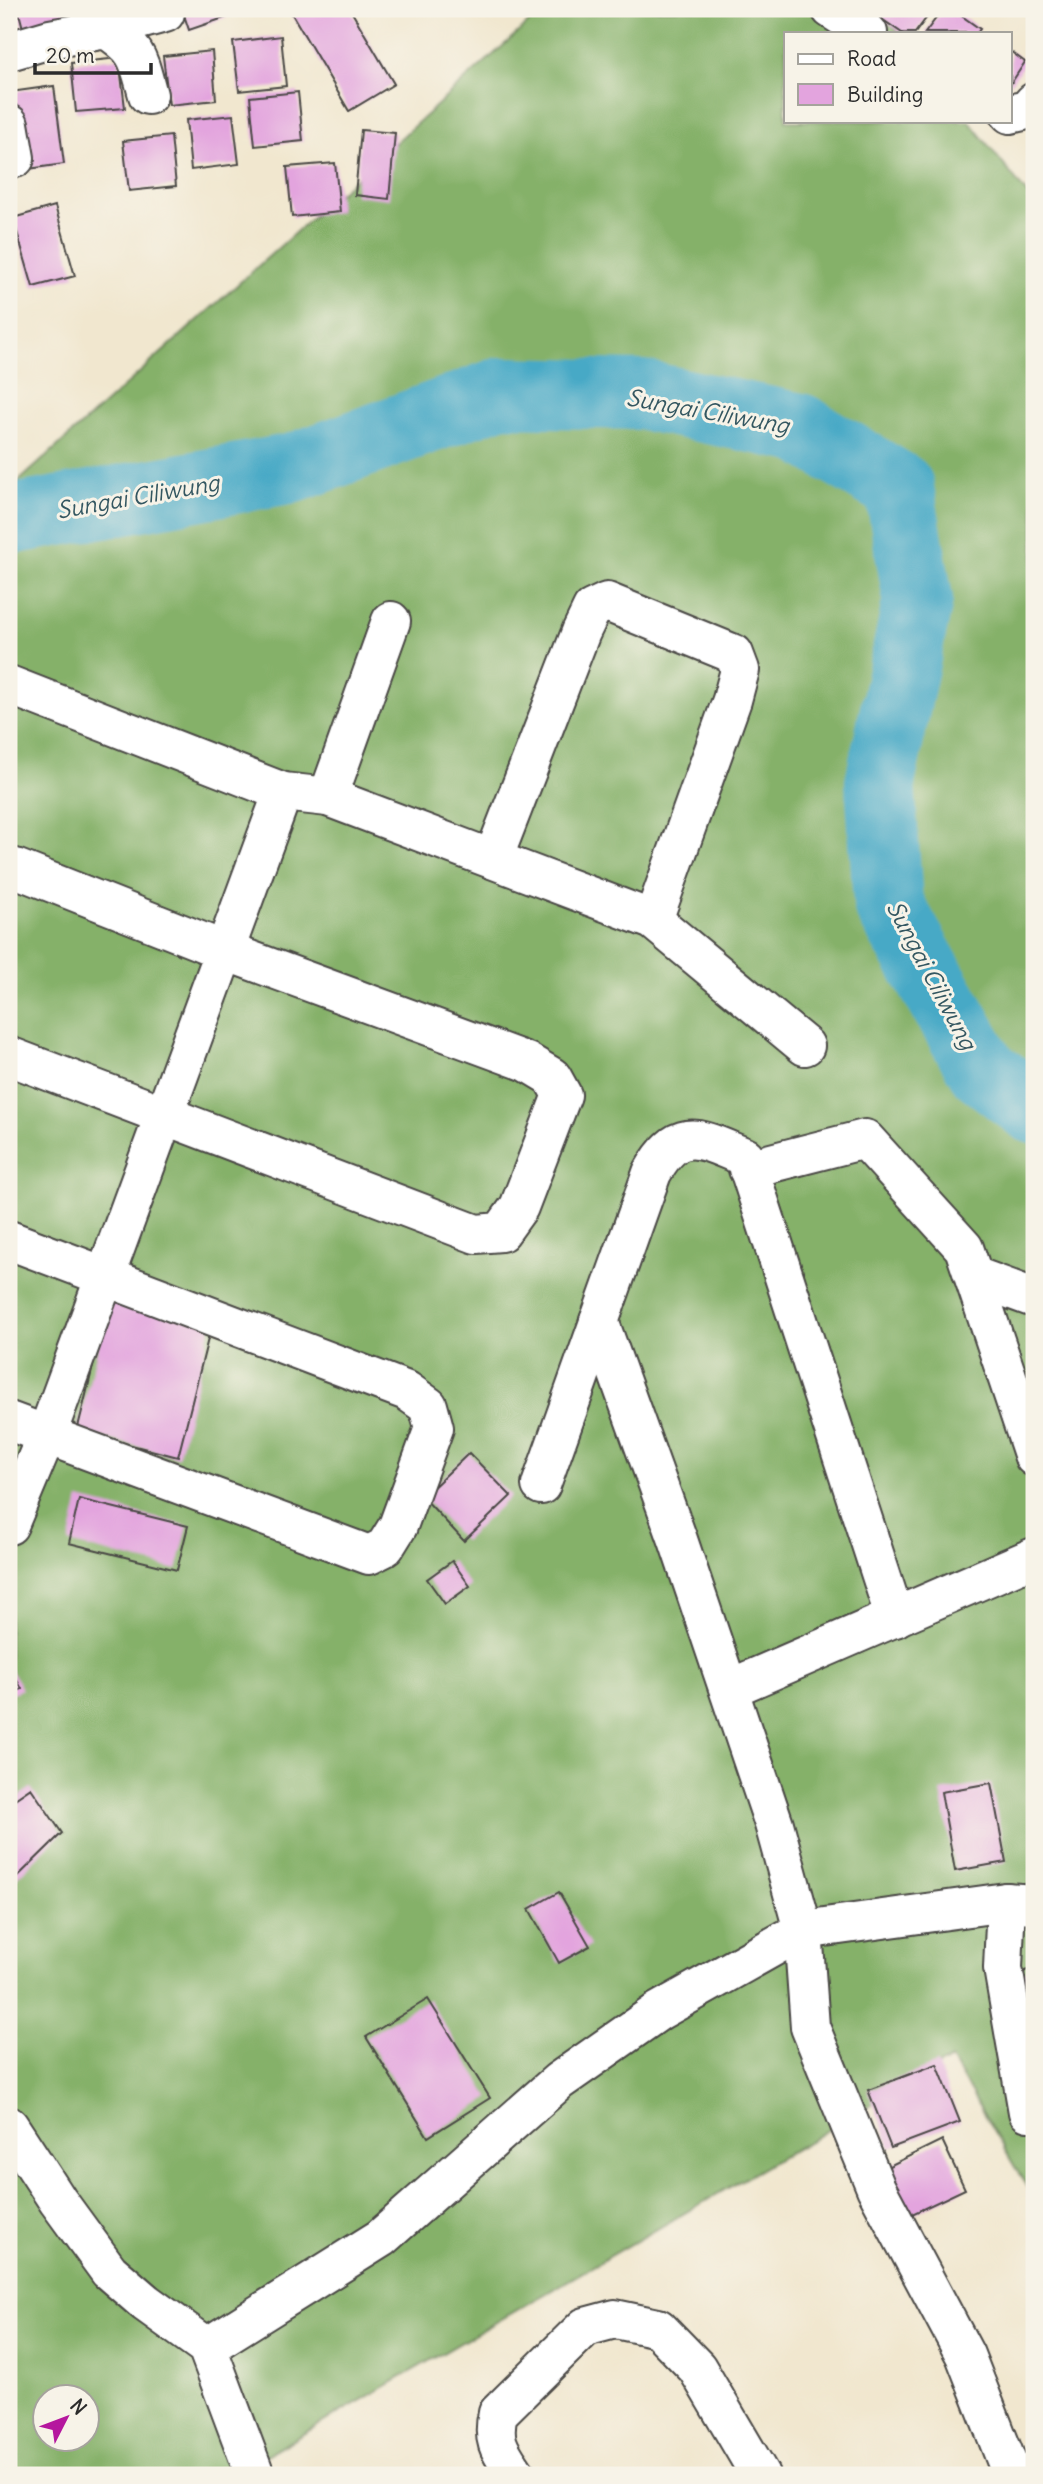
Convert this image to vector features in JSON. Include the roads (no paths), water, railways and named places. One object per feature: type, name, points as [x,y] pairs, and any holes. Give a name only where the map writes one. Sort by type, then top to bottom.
[{"type":"street","points":[[831,9],[866,32]]},
{"type":"street","points":[[9,51],[165,13]]},
{"type":"street","points":[[106,29],[125,41],[137,55],[148,95]]},
{"type":"street","points":[[1012,114],[1027,110],[1034,102]]},
{"type":"street","points":[[493,859],[581,632],[592,608],[607,602],[734,654],[740,670],[732,700],[653,920]]},
{"type":"street","points":[[328,797],[391,621]]},
{"type":"street","points":[[9,685],[284,792],[328,797],[653,920],[805,1046]]},
{"type":"street","points":[[9,1525],[47,1434],[284,792]]},
{"type":"street","points":[[9,1056],[476,1234],[500,1232],[519,1207],[562,1095],[552,1077],[527,1062],[225,951],[15,868]]},
{"type":"street","points":[[541,1485],[652,1172],[668,1147],[677,1141],[685,1139],[714,1144],[744,1157],[895,1618]]},
{"type":"street","points":[[748,1169],[865,1139],[964,1248],[1034,1457]]},
{"type":"street","points":[[9,1240],[407,1391],[428,1406],[434,1429],[398,1526],[385,1547],[369,1555],[9,1421]]},
{"type":"street","points":[[974,1276],[1034,1298]]},
{"type":"street","points":[[599,1321],[774,1824],[803,1930],[810,2027],[876,2188],[965,2355],[1012,2475]]},
{"type":"street","points":[[729,1689],[1034,1557]]},
{"type":"street","points":[[207,2347],[381,2238],[559,2081],[659,2011],[803,1930],[1020,1903],[1003,1968],[1028,2112]]},
{"type":"street","points":[[9,2126],[58,2202],[109,2271],[146,2303],[207,2347],[255,2475]]},
{"type":"street","points":[[516,2475],[500,2451],[494,2430],[498,2413],[585,2327],[615,2319],[658,2328],[697,2368],[761,2475]]},
{"type":"waterway","name":"Sungai Ciliwung","points":[[9,520],[294,468],[501,392],[642,395],[800,428],[899,487],[918,599],[880,782],[888,903],[982,1069],[1034,1109]]}]
